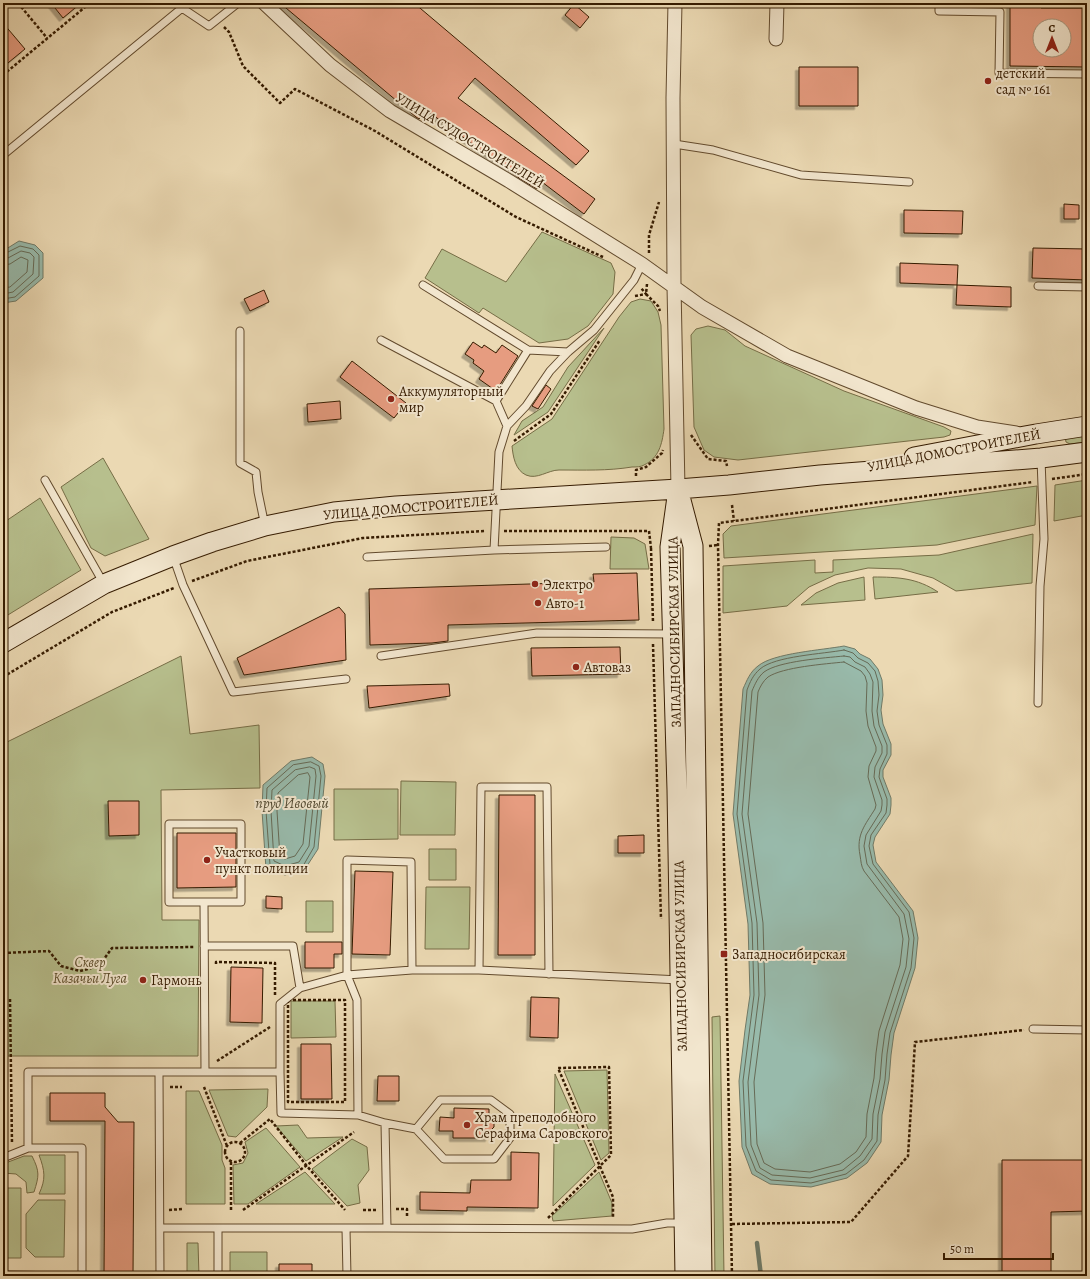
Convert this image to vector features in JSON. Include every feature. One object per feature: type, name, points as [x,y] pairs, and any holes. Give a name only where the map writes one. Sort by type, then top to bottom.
[{"type":"main road","name":"УЛИЦА ДОМОСТРОИТЕЛЕЙ","points":[[820,475],[1036,434],[1087,426]]},
{"type":"main road","name":"УЛИЦА ДОМОСТРОИТЕЛЕЙ","points":[[3,643],[104,584],[173,556],[212,542],[265,526],[334,512],[396,506],[729,485],[820,475],[1041,458],[1087,452]]},
{"type":"main road","name":"ЗАПАДНОСИБИРСКАЯ УЛИЦА","points":[[678,489],[670,547],[677,798],[685,1276]]},
{"type":"main road","name":"ЗАПАДНОСИБИРСКАЯ УЛИЦА","points":[[678,489],[693,546],[702,1276]]},
{"type":"street","name":"УЛИЦА СУДОСТРОИТЕЛЕЙ","points":[[264,3],[330,65],[390,111],[508,181],[642,264],[702,307],[787,356],[916,408],[977,428],[1002,432],[1036,434]]},
{"type":"street","points":[[675,3],[673,98],[674,286],[678,489]]},
{"type":"street","points":[[776,39],[777,3]]},
{"type":"lane","points":[[3,155],[182,8],[209,26],[238,3]]},
{"type":"lane","points":[[939,3],[939,11],[1000,12],[999,73],[1087,74]]},
{"type":"lane","points":[[674,144],[713,150],[801,175],[909,182]]},
{"type":"lane","points":[[494,550],[499,452],[507,426],[526,406],[550,371],[568,352],[594,330],[634,280],[642,264]]},
{"type":"lane","points":[[423,284],[528,350],[568,352]]},
{"type":"lane","points":[[1038,286],[1087,287]]},
{"type":"lane","points":[[240,331],[240,463],[256,472],[258,492],[265,526]]},
{"type":"lane","points":[[381,340],[496,402],[507,426]]},
{"type":"lane","points":[[496,402],[528,350]]},
{"type":"lane","points":[[1038,703],[1040,586],[1044,539],[1041,458]]},
{"type":"lane","points":[[45,480],[104,584]]},
{"type":"lane","points":[[367,557],[494,550],[606,547]]},
{"type":"lane","points":[[173,556],[183,585],[233,692],[346,679]]},
{"type":"lane","points":[[381,656],[536,633],[672,634]]},
{"type":"lane","points":[[479,970],[481,787],[547,787],[549,974]]},
{"type":"lane","points":[[169,824],[241,824],[242,902],[204,902],[169,902],[169,824]]},
{"type":"lane","points":[[358,1115],[357,1000],[347,975],[347,860],[411,862],[412,970]]},
{"type":"lane","points":[[204,902],[205,1072]]},
{"type":"lane","points":[[204,946],[293,946],[300,988]]},
{"type":"lane","points":[[416,1129],[440,1100],[491,1100],[510,1114],[510,1138],[494,1159],[444,1159],[416,1129],[385,1123],[358,1115],[281,1113],[280,1004],[300,988],[347,975],[412,970],[479,970],[680,980]]},
{"type":"lane","points":[[1033,1029],[1087,1030]]},
{"type":"lane","points":[[28,1148],[28,1072],[280,1072]]},
{"type":"lane","points":[[159,1072],[160,1276]]},
{"type":"lane","points":[[385,1123],[387,1228]]},
{"type":"lane","points":[[3,1158],[28,1148],[82,1148],[82,1276]]},
{"type":"lane","points":[[160,1228],[632,1229],[668,1223],[684,1223]]},
{"type":"lane","points":[[218,1228],[218,1276]]},
{"type":"lane","points":[[346,1229],[347,1276]]},
{"type":"lane","points":[[3,1275],[70,1276]]},
{"type":"path","points":[[18,3],[47,38]]},
{"type":"path","points":[[3,75],[90,3]]},
{"type":"path","points":[[219,19],[228,32],[242,66],[280,103],[295,88],[375,131],[516,217],[608,259]]},
{"type":"path","points":[[629,297],[646,294],[634,280]]},
{"type":"path","points":[[499,452],[550,414],[603,336]]},
{"type":"path","points":[[690,434],[708,459],[726,461],[727,466]]},
{"type":"path","points":[[636,477],[636,470],[646,467],[662,453],[663,447]]},
{"type":"path","points":[[732,1276],[718,545],[719,523],[1087,474]]},
{"type":"path","points":[[732,505],[734,521]]},
{"type":"path","points":[[3,677],[112,612],[247,561],[363,538],[495,531],[649,531],[651,548],[661,925]]},
{"type":"path","points":[[651,548],[656,548]]},
{"type":"path","points":[[3,954],[49,951],[61,966],[80,971],[99,966],[112,948],[204,946]]},
{"type":"path","points":[[216,970],[216,962],[275,963],[275,1001]]},
{"type":"path","points":[[10,999],[12,1151]]},
{"type":"path","points":[[288,1000],[345,1000],[345,1102],[288,1102],[288,1000]]},
{"type":"path","points":[[215,1055],[215,1063],[276,1024]]},
{"type":"path","points":[[732,1224],[851,1222],[908,1156],[915,1042],[1033,1029]]},
{"type":"path","points":[[547,1218],[599,1166],[611,1154],[609,1067],[558,1068],[599,1166],[613,1197],[613,1218]]},
{"type":"path","points":[[204,1087],[227,1146],[225,1154],[231,1161],[231,1210]]},
{"type":"path","points":[[227,1146],[233,1142],[240,1143],[270,1119],[306,1166],[346,1210]]},
{"type":"path","points":[[243,1210],[354,1132]]},
{"type":"path","points":[[231,1161],[240,1160],[244,1155],[244,1149],[240,1143]]},
{"type":"green space","points":[[542,232],[611,263],[615,272],[613,294],[588,326],[568,339],[539,343],[483,308],[479,313],[425,278],[442,249],[506,282]]},
{"type":"green space","points":[[640,299],[651,301],[658,312],[661,325],[664,429],[661,445],[653,459],[643,466],[638,467],[605,470],[555,470],[538,476],[530,476],[522,473],[515,462],[512,446],[552,419],[619,317],[631,302]]},
{"type":"green space","points":[[708,326],[725,330],[745,346],[844,391],[944,427],[951,431],[950,435],[944,437],[738,460],[714,457],[704,450],[694,427],[691,335],[696,329]]},
{"type":"green space","points":[[604,328],[548,412],[514,435],[522,421],[543,407],[568,367]]},
{"type":"green space","points":[[1087,432],[1087,442],[1070,444],[1066,442],[1065,437]]},
{"type":"green space","points":[[103,458],[149,539],[105,556],[91,548],[61,487]]},
{"type":"green space","points":[[1087,480],[1087,515],[1054,521],[1055,485]]},
{"type":"green space","points":[[1037,486],[1035,525],[937,545],[724,558],[723,534],[731,526]]},
{"type":"green space","points":[[40,498],[81,570],[3,618],[3,523]]},
{"type":"green space","points":[[1033,534],[1032,583],[956,591],[933,578],[901,569],[868,568],[835,575],[809,587],[787,606],[723,613],[723,566],[815,560],[815,573],[833,572],[833,560],[939,555]]},
{"type":"green space","points":[[611,537],[634,538],[645,544],[649,569],[610,569]]},
{"type":"green space","points":[[864,577],[865,600],[801,605],[816,593],[838,583]]},
{"type":"green space","points":[[873,577],[907,579],[930,587],[938,592],[875,599]]},
{"type":"green space","name":"Сквер Казачьи Луга","points":[[181,656],[190,734],[259,725],[260,788],[161,790],[162,920],[199,920],[198,1056],[7,1056],[6,1000],[3,995],[3,744]]},
{"type":"green space","points":[[401,781],[456,782],[455,835],[400,835]]},
{"type":"green space","points":[[334,789],[398,789],[398,839],[334,840]]},
{"type":"green space","points":[[429,849],[456,849],[456,880],[429,880]]},
{"type":"green space","points":[[426,887],[470,887],[469,949],[425,949]]},
{"type":"green space","points":[[306,901],[333,901],[333,932],[306,932]]},
{"type":"green space","points":[[291,1001],[335,1001],[336,1037],[291,1038]]},
{"type":"green space","points":[[720,1016],[724,1276],[715,1276],[712,1017]]},
{"type":"green space","points":[[607,1070],[609,1153],[601,1160],[564,1071]]},
{"type":"green space","points":[[555,1074],[595,1165],[553,1206]]},
{"type":"green space","points":[[268,1089],[267,1107],[236,1137],[228,1136],[209,1090]]},
{"type":"green space","points":[[186,1091],[199,1091],[222,1145],[222,1160],[225,1168],[225,1204],[186,1204]]},
{"type":"green space","points":[[298,1125],[307,1138],[343,1137],[306,1161],[276,1126]]},
{"type":"green space","points":[[266,1128],[300,1167],[248,1204],[234,1204],[233,1165],[243,1163],[248,1153],[245,1142]]},
{"type":"green space","points":[[352,1139],[367,1147],[369,1170],[358,1185],[360,1203],[347,1206],[312,1169]]},
{"type":"green space","points":[[39,1155],[65,1155],[65,1194],[39,1194],[43,1184],[44,1175],[43,1166]]},
{"type":"green space","points":[[24,1156],[32,1156],[36,1166],[38,1178],[34,1192],[27,1193],[26,1182],[16,1174],[3,1173],[3,1164]]},
{"type":"green space","points":[[305,1172],[335,1204],[256,1204]]},
{"type":"green space","points":[[599,1172],[612,1203],[612,1216],[553,1221],[552,1216]]},
{"type":"green space","points":[[3,1188],[21,1188],[21,1258],[3,1258]]},
{"type":"green space","points":[[38,1200],[65,1200],[64,1257],[35,1257],[26,1248],[26,1214]]},
{"type":"green space","points":[[187,1243],[198,1243],[199,1276],[187,1276]]},
{"type":"green space","points":[[230,1252],[267,1252],[267,1276],[230,1276]]},
{"type":"water","points":[[19,241],[35,245],[43,253],[43,278],[16,301],[3,303],[3,251]]},
{"type":"water","points":[[844,646],[855,649],[860,654],[870,659],[878,669],[882,680],[883,695],[881,710],[883,724],[891,744],[891,755],[883,770],[883,777],[891,798],[891,805],[890,814],[875,837],[873,845],[876,862],[913,911],[918,938],[915,968],[894,1033],[889,1080],[882,1115],[881,1142],[867,1163],[847,1178],[811,1187],[770,1184],[752,1174],[742,1147],[739,1081],[750,995],[748,924],[733,814],[743,689],[753,671],[765,662],[786,655]]},
{"type":"water","name":"пруд Ивовый","points":[[312,757],[323,764],[325,776],[318,849],[305,869],[285,875],[266,869],[262,811],[263,785],[291,761]]},
{"type":"building","points":[[51,3],[81,3],[63,18]]},
{"type":"building","points":[[280,3],[414,3],[589,151],[576,165],[475,78],[458,98],[595,199],[584,214],[542,182],[537,189],[519,178],[426,110],[419,119]]},
{"type":"building","points":[[1010,3],[1041,3],[1041,8],[1087,8],[1087,67],[1010,66]]},
{"type":"building","points":[[574,4],[589,17],[580,28],[565,15]]},
{"type":"building","points":[[3,23],[25,49],[3,67]]},
{"type":"building","points":[[799,67],[858,67],[858,106],[799,106]]},
{"type":"building","points":[[1064,204],[1079,205],[1079,219],[1064,219]]},
{"type":"building","points":[[904,210],[963,211],[962,234],[904,233]]},
{"type":"building","points":[[1033,248],[1087,249],[1087,280],[1032,278]]},
{"type":"building","points":[[900,263],[958,265],[957,285],[900,283]]},
{"type":"building","points":[[957,285],[1011,287],[1011,307],[956,305]]},
{"type":"building","points":[[264,290],[269,302],[250,311],[244,299]]},
{"type":"building","points":[[473,342],[482,348],[484,345],[496,353],[502,345],[518,356],[496,391],[479,379],[484,371],[473,363],[474,360],[465,354]]},
{"type":"building","points":[[352,361],[406,403],[394,418],[340,377]]},
{"type":"building","points":[[546,385],[551,389],[538,409],[532,406]]},
{"type":"building","points":[[340,401],[341,419],[308,422],[307,404]]},
{"type":"building","points":[[637,573],[639,620],[448,625],[448,641],[370,645],[369,589],[594,582],[593,574]]},
{"type":"building","points":[[339,607],[345,614],[346,660],[244,675],[237,658]]},
{"type":"building","name":"Автоваз","points":[[620,647],[621,674],[532,676],[531,648]]},
{"type":"building","points":[[449,684],[450,696],[369,708],[367,686]]},
{"type":"building","points":[[499,795],[535,795],[535,955],[498,955]]},
{"type":"building","points":[[108,801],[139,801],[139,835],[109,836]]},
{"type":"building","name":"Участковый пункт полиции","points":[[177,833],[236,833],[236,887],[177,888]]},
{"type":"building","points":[[644,835],[644,853],[618,853],[618,836]]},
{"type":"building","points":[[355,871],[393,872],[390,955],[352,954]]},
{"type":"building","points":[[266,896],[282,897],[282,909],[266,908]]},
{"type":"building","points":[[305,942],[342,942],[342,954],[334,954],[334,968],[305,968]]},
{"type":"building","points":[[231,967],[263,968],[262,1023],[230,1022]]},
{"type":"building","points":[[531,997],[559,998],[558,1038],[530,1037]]},
{"type":"building","points":[[301,1044],[331,1044],[332,1099],[301,1099]]},
{"type":"building","points":[[378,1076],[399,1076],[399,1101],[377,1101]]},
{"type":"building","points":[[50,1093],[105,1093],[105,1107],[118,1122],[134,1122],[133,1276],[104,1276],[105,1121],[50,1121]]},
{"type":"building","name":"Храм преподобного Серафима Саровского","points":[[454,1108],[489,1109],[489,1115],[494,1119],[494,1127],[489,1132],[489,1138],[453,1138],[453,1131],[439,1131],[440,1117],[454,1118]]},
{"type":"building","points":[[511,1152],[539,1153],[538,1208],[467,1207],[467,1211],[420,1210],[420,1192],[470,1193],[471,1180],[511,1180]]},
{"type":"building","points":[[1002,1160],[1087,1160],[1087,1211],[1051,1212],[1051,1276],[1002,1276]]},
{"type":"building","points":[[279,1264],[312,1264],[312,1276],[279,1276]]},
{"type":"waterway","points":[[757,1243],[761,1276]]},
{"type":"place","name":"детский сад № 161","points":[[988,81]]},
{"type":"place","name":"Аккумуляторный мир","points":[[391,399]]},
{"type":"place","name":"Электро","points":[[535,584]]},
{"type":"place","name":"Авто-1","points":[[538,603]]},
{"type":"place","name":"Автоваз","points":[[576,667]]},
{"type":"place","name":"Участковый пункт полиции","points":[[207,860]]},
{"type":"place","name":"Западносибирская","points":[[724,954]]},
{"type":"place","name":"Гармонь","points":[[143,980]]},
{"type":"place","name":"Храм преподобного Серафима Саровского","points":[[467,1125]]}]
